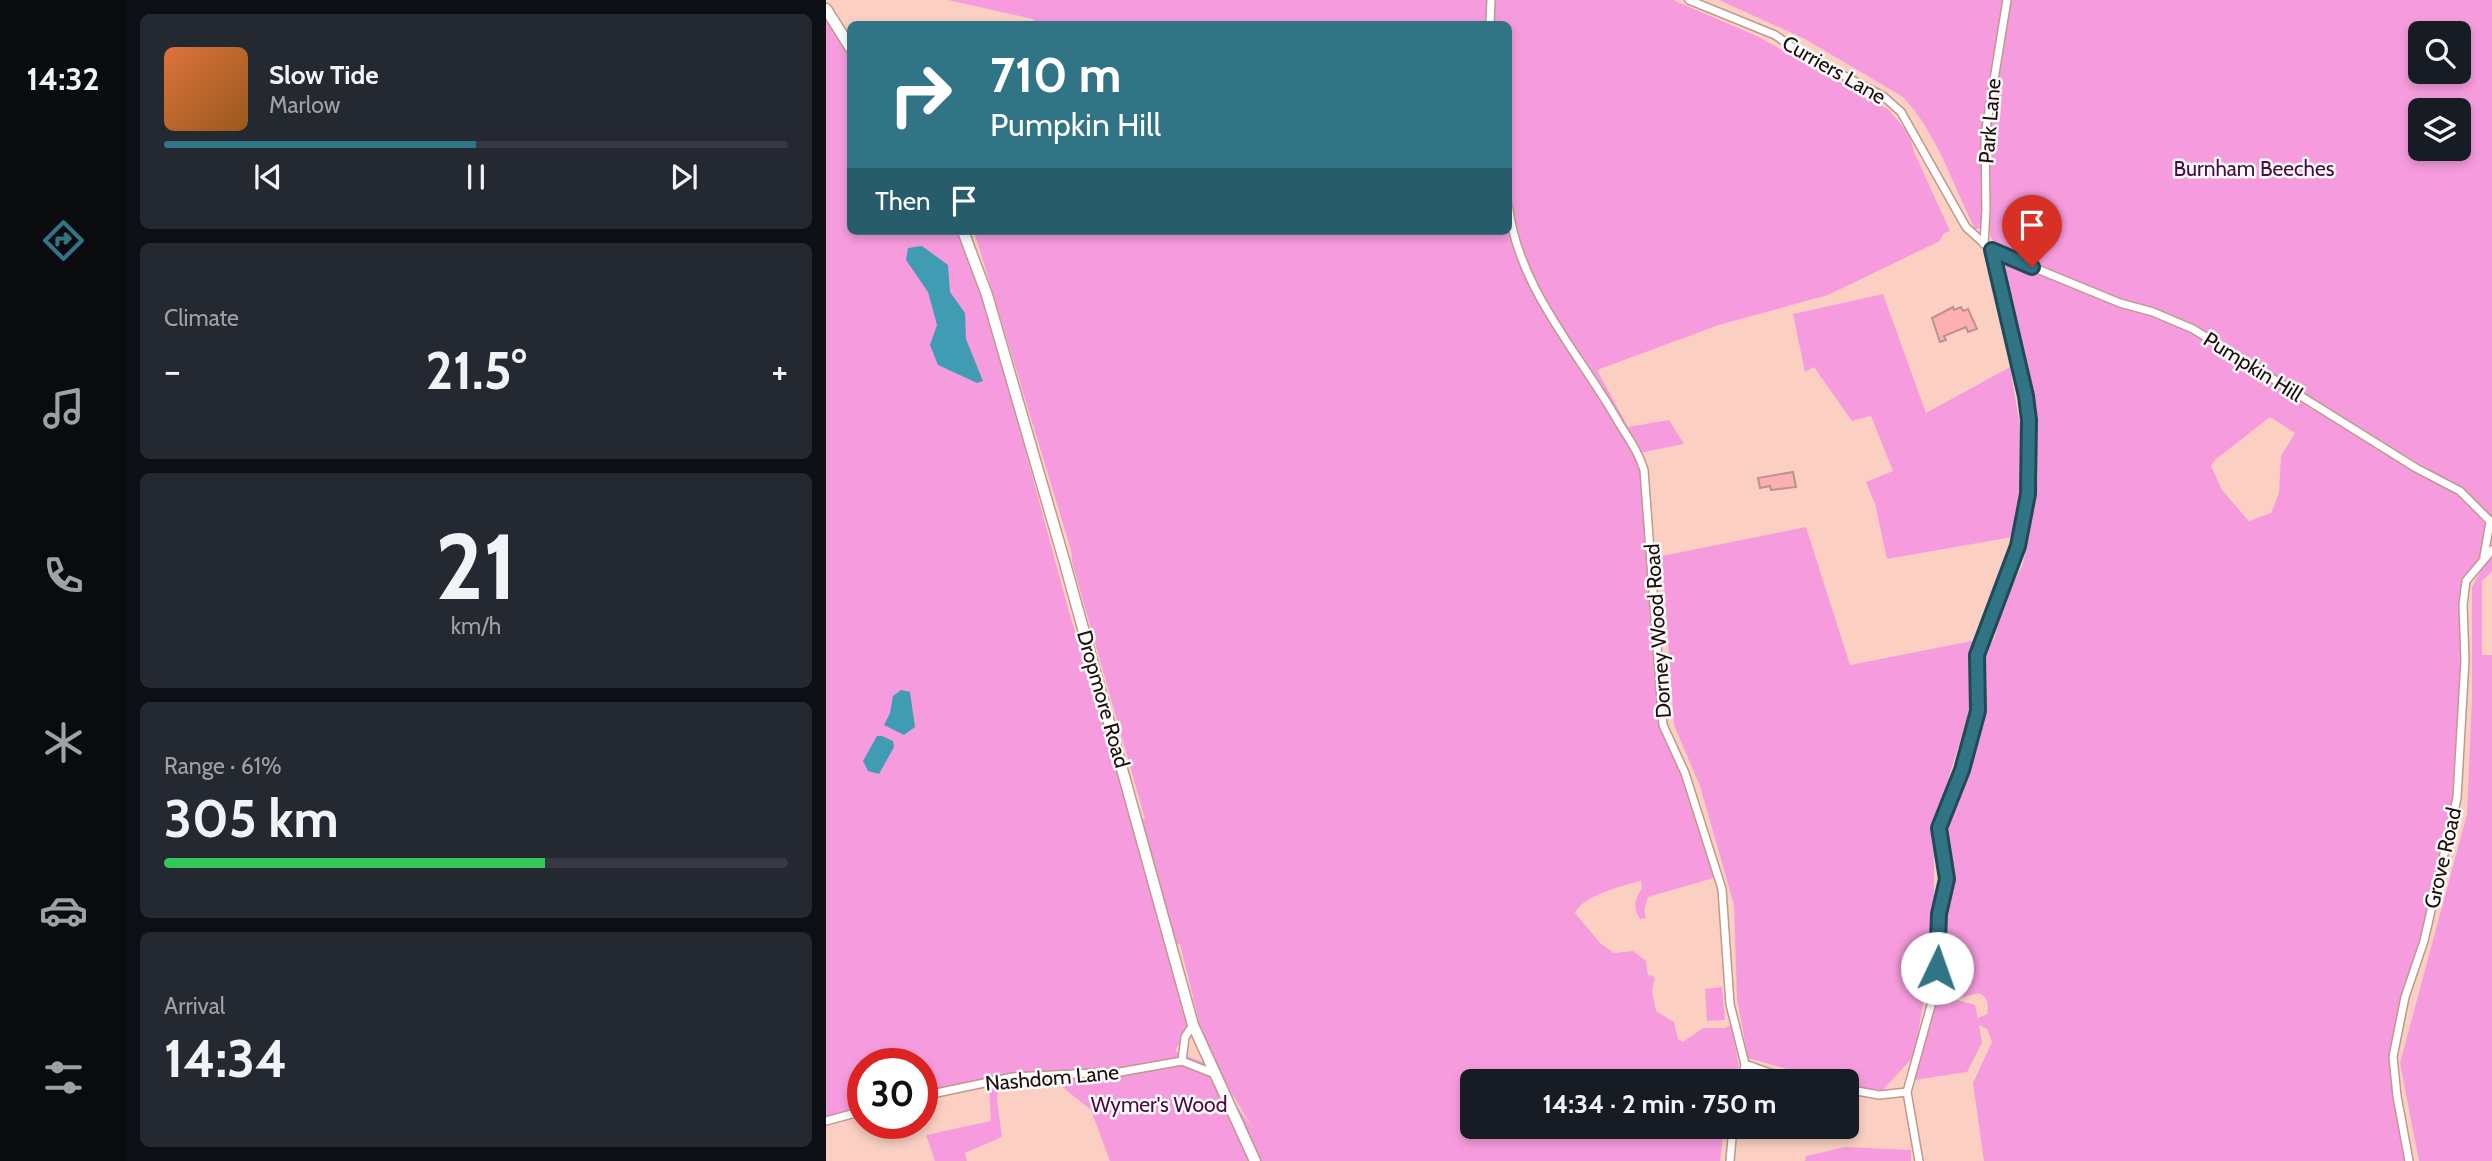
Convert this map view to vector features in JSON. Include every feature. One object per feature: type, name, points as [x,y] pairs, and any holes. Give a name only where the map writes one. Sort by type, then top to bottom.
[{"type":"street","points":[[1490,21],[1491,0]]},
{"type":"street","name":"Curriers Lane","points":[[1689,0],[1775,35],[1802,54],[1883,96],[1909,123],[1966,227],[1992,250]]},
{"type":"street","name":"Park Lane","points":[[1984,244],[1985,135],[2007,0]]},
{"type":"street","points":[[826,9],[847,42]]},
{"type":"street","name":"Dorney Wood Road","points":[[1512,226],[1539,296],[1563,338],[1608,403],[1640,456],[1644,470],[1653,554],[1663,725],[1685,773],[1722,889],[1730,1004],[1744,1069]]},
{"type":"street","name":"Dropmore Road","points":[[964,235],[987,295],[1064,559],[1193,1025],[1255,1161]]},
{"type":"street","points":[[1919,1161],[1907,1092],[1935,991],[1939,914],[1947,879],[1939,828],[1962,770],[1978,711],[1977,655],[2018,546],[2028,494],[2029,420],[2026,396],[1992,250]]},
{"type":"street","name":"Pumpkin Hill","points":[[1992,250],[2120,303],[2153,312],[2193,329],[2374,443],[2460,491],[2491,523]]},
{"type":"street","name":"Grove Road","points":[[2484,556],[2491,523]]},
{"type":"street","name":"Grove Road","points":[[2409,1161],[2393,1057],[2405,997],[2424,941],[2457,799],[2465,660],[2463,605],[2466,581],[2484,556],[2492,550]]},
{"type":"street","points":[[1193,1025],[1185,1037],[1181,1061],[1216,1074]]},
{"type":"street","name":"Nashdom Lane","points":[[938,1093],[1013,1077],[1120,1072],[1181,1061]]},
{"type":"street","points":[[1745,1064],[1759,1069]]},
{"type":"street","points":[[1859,1092],[1879,1096],[1907,1092]]},
{"type":"street","points":[[826,1121],[847,1115]]},
{"type":"street","points":[[1730,1161],[1732,1139]]},
{"type":"green space","name":"Wymer's Wood","points":[[948,0],[1673,0],[1757,36],[1888,109],[1910,135],[1914,152],[1950,231],[1943,234],[1940,241],[1828,295],[1719,325],[1597,370],[1628,427],[1669,420],[1684,444],[1639,453],[1648,500],[1663,725],[1685,773],[1717,877],[1648,897],[1644,910],[1646,918],[1640,919],[1635,907],[1642,888],[1641,881],[1594,896],[1575,913],[1601,944],[1614,953],[1633,951],[1646,961],[1648,975],[1655,977],[1652,991],[1656,1011],[1674,1022],[1678,1039],[1683,1042],[1703,1028],[1725,1028],[1731,1025],[1738,1069],[1460,1069],[1460,1139],[1723,1139],[1720,1161],[1110,1161],[1091,1110],[1056,1082],[999,1084],[997,1099],[1002,1137],[965,1153],[967,1161],[935,1161],[927,1139],[938,1139],[938,1132],[991,1121],[989,1085],[938,1091],[938,1048],[847,1048],[847,1113],[826,1118],[826,21],[847,52],[847,235],[961,235],[994,334],[1069,612],[1126,794],[1153,904],[1190,1026],[1175,1051],[1205,1063],[1252,1127],[1219,1072],[1200,1026],[1180,944],[1175,945],[1137,819],[1145,819],[1072,562],[1071,550],[975,235],[1512,235],[1512,21],[1034,21]]},
{"type":"green space","points":[[1719,0],[2005,0],[1984,120],[1983,228],[1975,229],[1935,143],[1903,97],[1805,39]]},
{"type":"green space","name":"Burnham Beeches","points":[[2009,0],[2492,0],[2492,518],[2464,491],[2189,325],[2153,309],[2095,292],[1995,246],[1990,235],[1991,112]]},
{"type":"green space","points":[[2016,263],[2196,334],[2461,496],[2478,512],[2487,528],[2483,553],[2462,589],[2466,639],[2459,751],[2462,785],[2459,813],[2423,928],[2389,1055],[2405,1161],[1984,1161],[1973,1083],[1992,1042],[1987,1029],[1979,1025],[1982,1043],[1967,1072],[1915,1080],[1936,994],[1975,1005],[1978,1018],[1987,1014],[1988,1010],[1986,999],[1979,993],[1961,998],[1943,985],[1954,940],[1942,936],[1943,912],[1951,879],[1945,845],[1945,820],[1971,753],[1981,712],[1984,656],[1995,637],[2000,608],[2023,564],[2038,480],[2037,437],[2027,372],[2000,279],[2000,270]],"holes":[[[2270,417],[2295,433],[2281,456],[2279,493],[2271,513],[2249,521],[2222,490],[2211,466]]]},
{"type":"green space","points":[[1883,294],[1926,413],[2010,367],[2020,426],[2022,488],[2012,537],[1887,559],[1875,504],[1866,482],[1893,471],[1871,416],[1852,421],[1814,367],[1805,372],[1793,314]]},
{"type":"green space","points":[[1806,527],[1850,665],[1977,640],[1970,709],[1934,825],[1934,941],[1914,1056],[1881,1092],[1859,1088],[1859,1069],[1787,1069],[1748,1058],[1737,999],[1734,905],[1700,786],[1674,725],[1662,556]]},
{"type":"green space","points":[[2492,555],[2492,571],[2482,581],[2482,655],[2492,655],[2492,1161],[2419,1161],[2400,1063],[2467,814],[2472,699],[2472,587],[2487,559]]},
{"type":"green space","points":[[1722,987],[1725,1020],[1707,1021],[1705,989]]},
{"type":"green space","points":[[1845,1147],[1911,1150],[1911,1161],[1805,1161],[1806,1156]]},
{"type":"water","points":[[922,246],[948,265],[950,292],[965,313],[966,339],[983,381],[977,383],[938,365],[930,345],[937,325],[928,292],[906,260],[908,248]]},
{"type":"water","points":[[901,690],[910,692],[915,727],[904,735],[884,725],[890,713],[893,696]]},
{"type":"water","points":[[877,736],[893,741],[894,747],[879,774],[868,771],[863,761]]},
{"type":"building","points":[[1953,307],[1954,310],[1961,307],[1963,311],[1968,309],[1977,329],[1968,332],[1966,327],[1944,336],[1946,340],[1940,342],[1932,318]]},
{"type":"building","points":[[1793,472],[1796,487],[1771,490],[1770,486],[1760,488],[1758,478]]},
{"type":"route","points":[[1937,968],[1939,914],[1947,879],[1939,828],[1962,770],[1978,711],[1977,655],[2018,546],[2028,494],[2029,420],[2026,396],[1992,250],[2032,267]]}]
